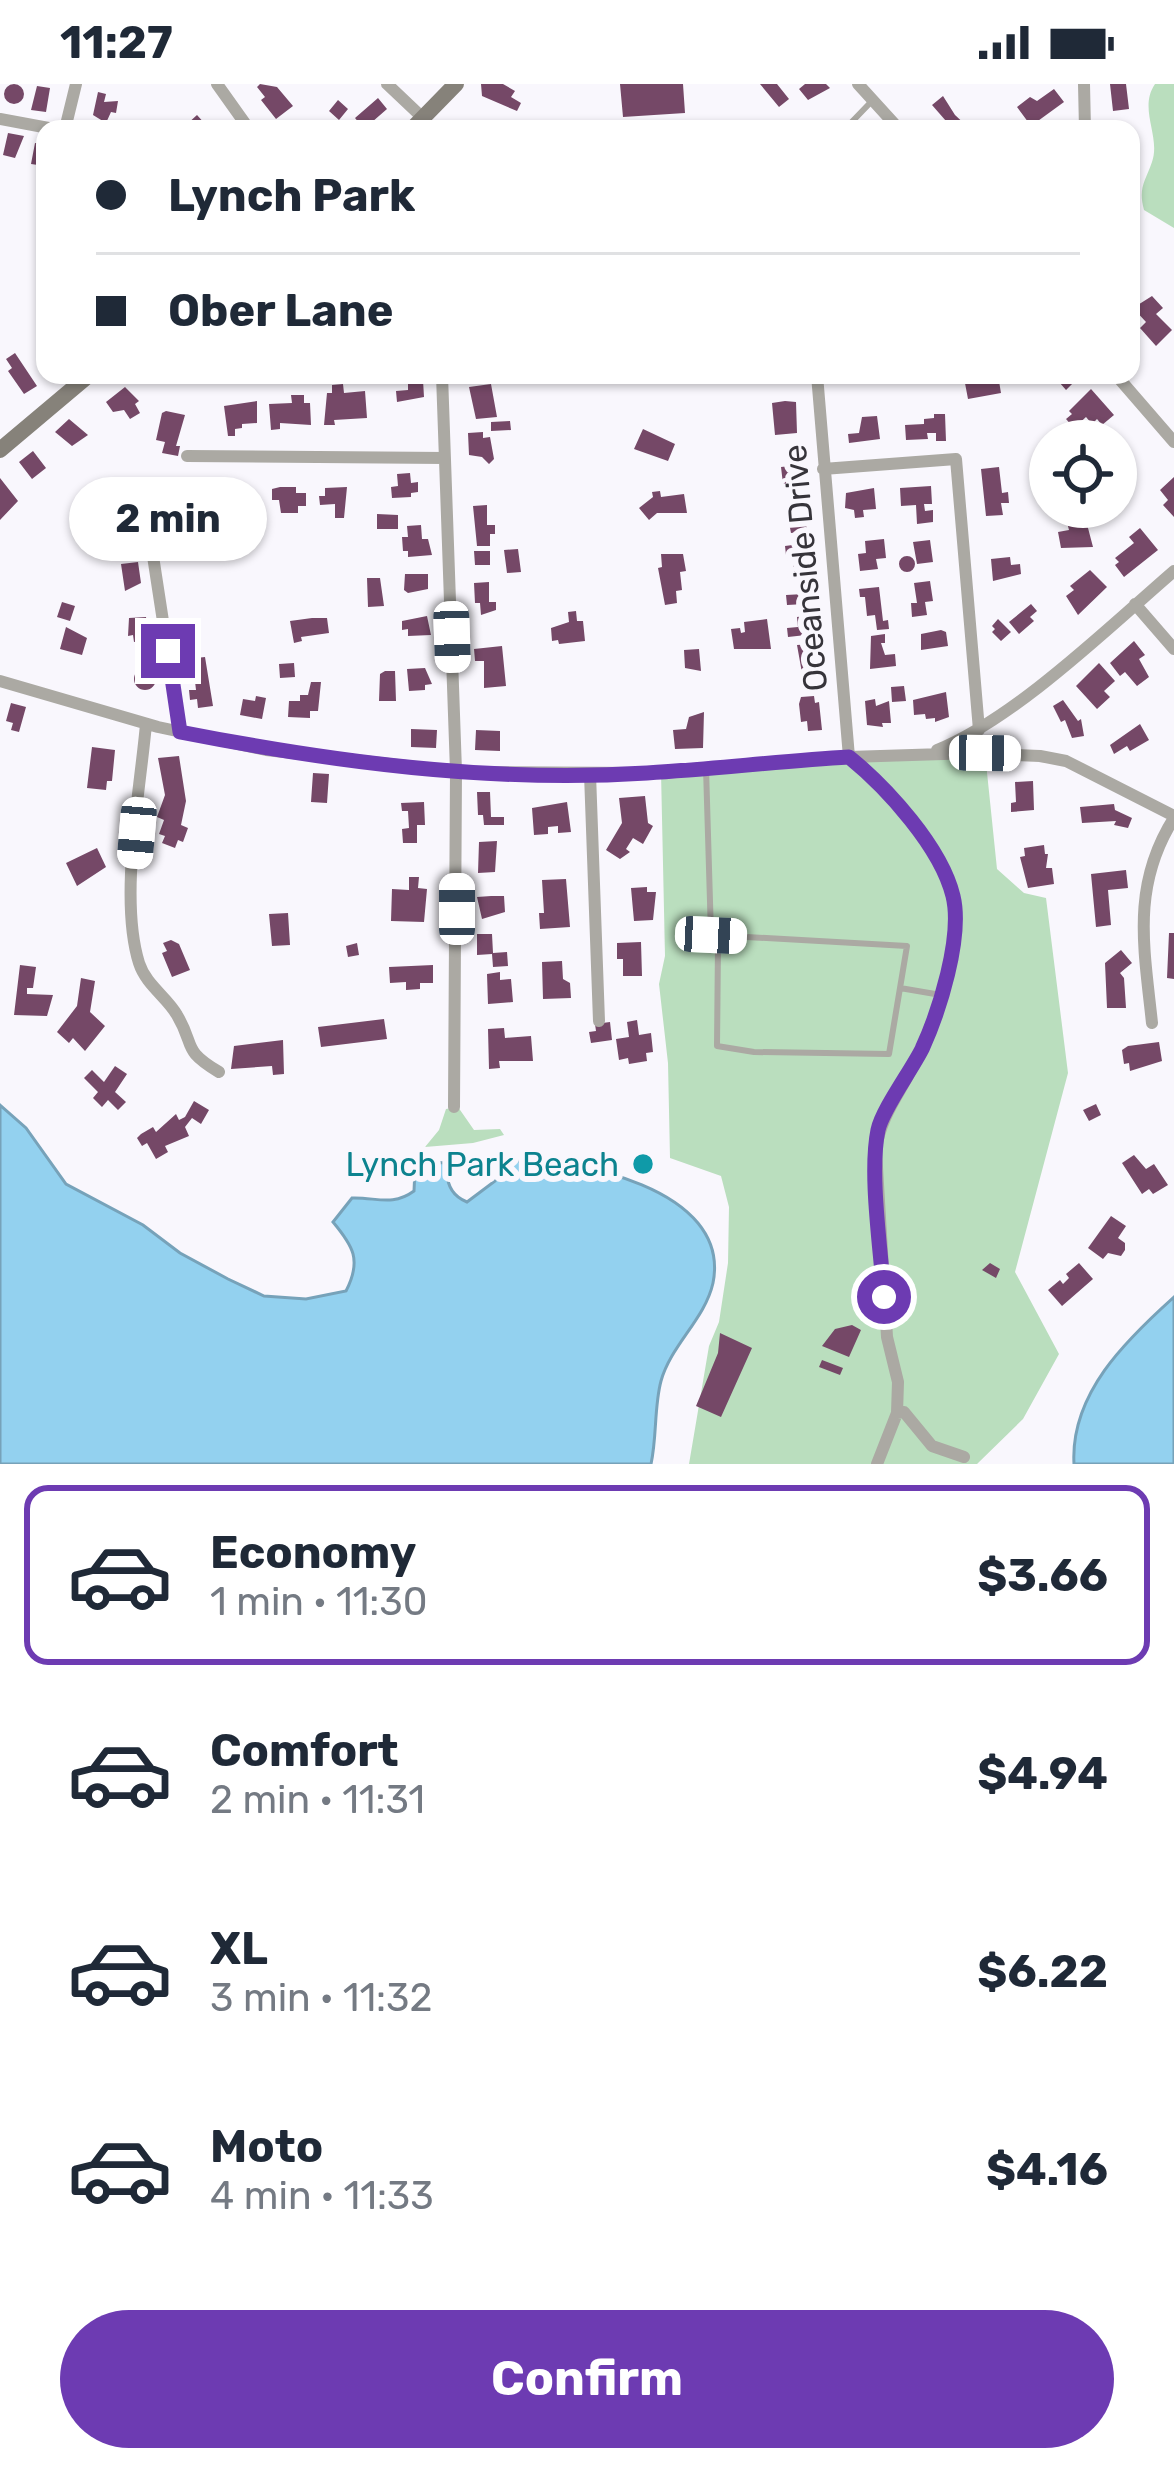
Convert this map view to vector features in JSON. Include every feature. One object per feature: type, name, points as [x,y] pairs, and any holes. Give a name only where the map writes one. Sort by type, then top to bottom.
[{"type":"main road","points":[[426,120],[456,84]]},
{"type":"main road","points":[[0,450],[78,384]]},
{"type":"street","points":[[67,120],[76,84]]},
{"type":"street","points":[[217,84],[243,120]]},
{"type":"street","points":[[387,84],[416,120]]},
{"type":"street","points":[[858,84],[890,120]]},
{"type":"street","points":[[1084,84],[1085,120]]},
{"type":"street","points":[[0,119],[36,126]]},
{"type":"street","points":[[442,384],[456,771],[454,1107]]},
{"type":"street","name":"Oceanside Drive","points":[[818,384],[849,757]]},
{"type":"street","points":[[1125,384],[1174,442]]},
{"type":"street","points":[[187,456],[446,458]]},
{"type":"street","points":[[823,469],[956,459],[979,730]]},
{"type":"street","points":[[149,530],[180,732]]},
{"type":"street","points":[[925,754],[979,730],[1174,571]]},
{"type":"street","points":[[1135,604],[1174,649]]},
{"type":"street","points":[[0,681],[180,732],[282,752],[456,771],[590,774],[925,754],[1016,753],[1066,761],[1174,817],[1159,843],[1142,896],[1152,1023]]},
{"type":"street","points":[[146,724],[130,878],[137,955],[140,968],[179,1018],[194,1058],[219,1072]]},
{"type":"street","points":[[849,757],[919,829],[953,896],[949,964],[941,994],[908,1080],[879,1124],[876,1150],[887,1337],[898,1382],[897,1412],[877,1464]]},
{"type":"street","points":[[590,774],[599,1021]]},
{"type":"street","points":[[897,1412],[904,1412],[932,1446],[964,1457]]},
{"type":"street","points":[[932,1446],[932,1464]]},
{"type":"lane","points":[[854,120],[873,100]]},
{"type":"lane","points":[[706,768],[711,935],[718,946],[717,1046],[754,1052],[889,1054],[907,946],[711,935]]},
{"type":"lane","points":[[900,988],[941,994]]},
{"type":"green space","points":[[1155,84],[1174,84],[1174,228],[1144,210],[1142,202],[1154,152],[1149,103]]},
{"type":"green space","points":[[985,753],[997,869],[1024,893],[1046,898],[1068,1073],[1015,1272],[1059,1354],[1023,1419],[977,1464],[689,1464],[709,1346],[719,1322],[728,1263],[729,1207],[721,1176],[670,1158],[668,1063],[659,984],[665,956],[661,772]]},
{"type":"green space","points":[[458,1107],[474,1130],[500,1129],[504,1135],[425,1147],[439,1130],[446,1109]]},
{"type":"water","points":[[0,1105],[26,1128],[66,1184],[143,1225],[180,1253],[264,1296],[306,1299],[346,1291],[354,1271],[353,1254],[333,1222],[352,1198],[391,1200],[414,1191],[415,1170],[423,1162],[448,1163],[450,1187],[467,1202],[495,1181],[507,1161],[536,1161],[606,1173],[674,1202],[698,1223],[712,1250],[713,1283],[661,1381],[651,1464],[0,1464]]},
{"type":"water","points":[[1174,1297],[1174,1464],[1074,1464],[1081,1414],[1104,1370]]},
{"type":"building","points":[[14,84],[24,94],[14,104],[4,94]]},
{"type":"building","points":[[481,84],[503,84],[515,91],[511,97],[521,103],[517,111],[482,96]]},
{"type":"building","points":[[620,84],[683,84],[685,113],[623,117]]},
{"type":"building","points":[[760,84],[777,84],[789,99],[779,107]]},
{"type":"building","points":[[805,84],[830,88],[808,100],[799,89]]},
{"type":"building","points":[[1110,84],[1126,84],[1129,109],[1113,111]]},
{"type":"building","points":[[37,86],[50,88],[46,112],[31,110]]},
{"type":"building","points":[[257,87],[277,87],[293,106],[276,119],[261,100],[265,97]]},
{"type":"building","points":[[1054,89],[1064,102],[1039,120],[1027,120],[1017,107],[1030,97],[1037,101]]},
{"type":"building","points":[[98,92],[106,94],[104,102],[118,101],[116,113],[111,112],[107,120],[93,115]]},
{"type":"building","points":[[943,96],[960,120],[945,120],[932,105]]},
{"type":"building","points":[[378,98],[387,109],[374,120],[355,118]]},
{"type":"building","points":[[338,100],[348,109],[339,120],[329,111]]},
{"type":"building","points":[[8,133],[24,136],[15,158],[3,155]]},
{"type":"building","points":[[1152,296],[1163,308],[1156,314],[1172,330],[1156,346],[1140,328],[1146,322],[1140,316],[1140,304]]},
{"type":"building","points":[[15,353],[37,386],[24,394],[8,371],[12,368],[6,359]]},
{"type":"building","points":[[343,384],[344,393],[365,391],[367,418],[324,425],[327,393],[332,393],[332,385]]},
{"type":"building","points":[[408,384],[423,384],[424,397],[397,402],[396,391],[408,390]]},
{"type":"building","points":[[491,384],[497,417],[476,419],[469,387]]},
{"type":"building","points":[[965,384],[1000,384],[1001,393],[968,399]]},
{"type":"building","points":[[125,387],[139,401],[135,404],[140,413],[130,419],[124,410],[113,412],[106,402]]},
{"type":"building","points":[[1091,389],[1114,415],[1108,420],[1067,420],[1072,414],[1069,411]]},
{"type":"building","points":[[291,395],[304,395],[304,403],[310,403],[311,425],[280,423],[280,429],[271,430],[269,404],[292,403]]},
{"type":"building","points":[[257,401],[257,423],[242,424],[235,436],[228,436],[224,406]]},
{"type":"building","points":[[796,402],[797,433],[775,435],[772,403]]},
{"type":"building","points":[[166,411],[185,415],[176,446],[180,446],[178,456],[162,453],[165,442],[156,440]]},
{"type":"building","points":[[934,414],[945,414],[946,441],[936,441],[936,433],[927,433],[928,439],[906,440],[905,425],[924,424]]},
{"type":"building","points":[[877,416],[880,439],[849,443],[848,434],[859,433],[862,417]]},
{"type":"building","points":[[69,419],[88,435],[72,446],[55,432]]},
{"type":"building","points":[[510,421],[511,430],[491,431],[491,422]]},
{"type":"building","points":[[643,429],[675,444],[668,461],[634,449]]},
{"type":"building","points":[[483,432],[483,438],[490,437],[494,459],[489,464],[469,455],[468,433]]},
{"type":"building","points":[[33,451],[46,468],[32,479],[19,462]]},
{"type":"building","points":[[800,465],[802,482],[783,484],[781,467]]},
{"type":"building","points":[[999,467],[1002,493],[1008,492],[1009,503],[1001,503],[1003,515],[986,516],[981,469]]},
{"type":"building","points":[[410,473],[411,483],[418,482],[418,492],[392,498],[397,474]]},
{"type":"building","points":[[1174,477],[1174,517],[1163,505],[1168,500],[1160,490]]},
{"type":"building","points":[[0,478],[18,501],[0,520]]},
{"type":"building","points":[[211,481],[228,482],[228,505],[244,505],[244,519],[228,514],[228,509],[211,509]]},
{"type":"building","points":[[931,486],[932,504],[924,504],[925,511],[933,510],[933,522],[917,524],[916,505],[901,506],[900,488]]},
{"type":"building","points":[[347,487],[344,518],[335,518],[335,504],[320,505],[319,496],[325,496],[325,488]]},
{"type":"building","points":[[179,488],[187,527],[170,529],[162,497],[164,489]]},
{"type":"building","points":[[874,488],[876,509],[863,510],[864,517],[855,518],[854,510],[845,508],[846,493]]},
{"type":"building","points":[[272,489],[306,493],[306,506],[298,506],[298,513],[281,513],[279,500],[272,500]]},
{"type":"building","points":[[660,491],[661,497],[684,494],[687,513],[657,513],[649,520],[639,508],[653,497],[652,492]]},
{"type":"building","points":[[136,501],[136,531],[115,533],[112,504]]},
{"type":"building","points":[[487,505],[487,525],[495,525],[495,534],[490,534],[490,546],[477,546],[473,506]]},
{"type":"building","points":[[804,505],[807,531],[791,533],[786,507]]},
{"type":"building","points":[[377,514],[398,515],[398,529],[377,529]]},
{"type":"building","points":[[421,525],[422,539],[428,539],[432,555],[408,557],[402,537],[408,537],[407,526]]},
{"type":"building","points":[[1088,528],[1093,547],[1061,548],[1058,532]]},
{"type":"building","points":[[1140,528],[1158,550],[1124,577],[1115,558],[1134,543],[1129,537]]},
{"type":"building","points":[[884,539],[886,558],[876,559],[878,569],[860,571],[858,554],[866,553],[865,541]]},
{"type":"building","points":[[930,540],[933,562],[917,564],[913,542]]},
{"type":"building","points":[[800,544],[811,584],[796,586],[792,554],[786,555],[785,546]]},
{"type":"building","points":[[518,549],[521,572],[507,573],[504,550]]},
{"type":"building","points":[[474,551],[490,551],[490,565],[475,565]]},
{"type":"building","points":[[661,554],[683,554],[686,571],[680,572],[682,590],[676,591],[677,603],[665,605],[658,568],[662,567]]},
{"type":"building","points":[[907,556],[915,564],[907,572],[899,564]]},
{"type":"building","points":[[1010,557],[1011,565],[1020,564],[1021,574],[993,581],[991,559]]},
{"type":"building","points":[[138,562],[141,583],[125,591],[121,564]]},
{"type":"building","points":[[1090,570],[1107,587],[1078,615],[1066,596],[1074,590],[1070,586]]},
{"type":"building","points":[[405,574],[428,574],[428,589],[408,593]]},
{"type":"building","points":[[367,578],[380,578],[384,606],[368,607]]},
{"type":"building","points":[[930,581],[933,601],[925,602],[927,615],[912,617],[911,603],[917,603],[914,583]]},
{"type":"building","points":[[489,582],[489,602],[496,602],[496,610],[481,615],[474,583]]},
{"type":"building","points":[[879,587],[883,621],[888,620],[889,629],[877,630],[875,615],[867,616],[865,597],[860,597],[859,589]]},
{"type":"building","points":[[804,594],[805,604],[787,605],[786,595]]},
{"type":"building","points":[[62,602],[75,606],[70,621],[57,617]]},
{"type":"building","points":[[1031,604],[1037,611],[1030,617],[1034,621],[1019,634],[1009,622]]},
{"type":"building","points":[[576,611],[577,621],[583,621],[585,641],[552,641],[551,628],[569,622],[568,612]]},
{"type":"building","points":[[813,615],[815,634],[788,637],[787,628],[798,627],[797,617]]},
{"type":"building","points":[[427,616],[431,635],[408,636],[408,629],[402,630],[402,621]]},
{"type":"building","points":[[146,617],[148,640],[134,642],[133,635],[128,636],[129,618]]},
{"type":"building","points":[[327,618],[329,633],[301,637],[302,641],[294,643],[290,621]]},
{"type":"building","points":[[767,619],[771,649],[734,649],[731,629],[745,632],[744,622]]},
{"type":"building","points":[[998,619],[1011,632],[1001,641],[992,632]]},
{"type":"building","points":[[66,627],[87,638],[82,655],[60,649]]},
{"type":"building","points":[[946,632],[948,646],[921,650],[921,634]]},
{"type":"building","points":[[885,634],[885,643],[881,643],[885,655],[895,654],[896,666],[870,669],[871,636]]},
{"type":"building","points":[[1134,641],[1145,655],[1139,659],[1149,677],[1137,686],[1110,663]]},
{"type":"building","points":[[812,644],[819,683],[804,684],[797,645]]},
{"type":"building","points":[[502,646],[506,686],[484,688],[484,661],[475,661],[474,649]]},
{"type":"building","points":[[699,649],[701,671],[685,668],[684,650]]},
{"type":"building","points":[[205,657],[213,706],[198,708],[189,690],[196,690],[193,664],[196,658]]},
{"type":"building","points":[[294,663],[295,677],[280,678],[279,664]]},
{"type":"building","points":[[1099,663],[1115,681],[1104,691],[1110,697],[1097,709],[1076,686]]},
{"type":"building","points":[[145,668],[156,679],[145,690],[134,679]]},
{"type":"building","points":[[425,668],[432,684],[425,685],[425,690],[409,691],[407,669]]},
{"type":"building","points":[[395,671],[396,701],[379,701],[380,674]]},
{"type":"building","points":[[311,682],[321,682],[318,711],[310,711],[310,718],[288,717],[289,701],[308,695]]},
{"type":"building","points":[[904,686],[906,701],[892,702],[891,687]]},
{"type":"building","points":[[946,692],[949,717],[935,722],[925,714],[914,715],[913,700]]},
{"type":"building","points":[[256,696],[266,698],[262,719],[240,715],[243,699],[255,701]]},
{"type":"building","points":[[814,696],[822,730],[808,731],[807,721],[801,722],[799,704],[801,697]]},
{"type":"building","points":[[875,699],[876,706],[889,701],[891,723],[882,723],[883,727],[867,725],[865,701]]},
{"type":"building","points":[[1063,700],[1081,719],[1084,736],[1072,738],[1065,720],[1061,722],[1053,706]]},
{"type":"building","points":[[11,703],[26,707],[19,732],[11,730],[13,723],[6,721]]},
{"type":"building","points":[[704,712],[703,748],[675,749],[673,730],[686,729],[689,717]]},
{"type":"building","points":[[1140,724],[1149,740],[1114,754],[1110,745]]},
{"type":"building","points":[[411,729],[437,730],[436,748],[411,747]]},
{"type":"building","points":[[476,730],[500,731],[500,751],[475,750]]},
{"type":"building","points":[[92,747],[115,750],[112,781],[107,781],[106,790],[87,788]]},
{"type":"building","points":[[179,756],[186,801],[181,825],[188,828],[175,848],[162,843],[165,836],[159,834],[164,820],[157,817],[165,795],[158,758]]},
{"type":"building","points":[[313,773],[329,774],[327,803],[311,802]]},
{"type":"building","points":[[1033,781],[1034,810],[1011,812],[1011,803],[1016,802],[1015,782]]},
{"type":"building","points":[[477,792],[490,792],[491,817],[504,817],[504,825],[484,825],[483,815],[478,815]]},
{"type":"building","points":[[645,796],[648,823],[653,826],[643,844],[633,838],[626,849],[630,852],[620,859],[606,850],[622,823],[619,798]]},
{"type":"building","points":[[424,802],[425,825],[417,825],[417,843],[403,843],[402,829],[409,828],[408,811],[402,811],[401,803]]},
{"type":"building","points":[[567,802],[571,832],[558,833],[558,826],[548,827],[548,834],[534,835],[532,808]]},
{"type":"building","points":[[1114,804],[1115,810],[1132,818],[1128,828],[1114,825],[1116,821],[1082,823],[1080,807]]},
{"type":"building","points":[[497,841],[495,872],[478,873],[479,842]]},
{"type":"building","points":[[1044,845],[1046,868],[1052,868],[1054,884],[1028,888],[1020,857],[1025,856],[1024,848]]},
{"type":"building","points":[[97,848],[106,867],[77,886],[66,863]]},
{"type":"building","points":[[1126,870],[1128,888],[1108,890],[1111,925],[1096,927],[1091,874]]},
{"type":"building","points":[[409,877],[419,877],[418,888],[427,889],[424,922],[391,921],[392,889],[409,890]]},
{"type":"building","points":[[566,879],[570,927],[540,929],[542,880]]},
{"type":"building","points":[[647,887],[647,892],[656,892],[653,920],[634,921],[631,888]]},
{"type":"building","points":[[504,896],[505,912],[482,919],[477,897]]},
{"type":"building","points":[[288,913],[290,945],[272,946],[269,914]]},
{"type":"building","points":[[1169,933],[1174,933],[1174,979],[1167,978]]},
{"type":"building","points":[[477,934],[492,934],[493,953],[507,952],[508,966],[493,967],[492,954],[477,955]]},
{"type":"building","points":[[641,942],[642,976],[623,976],[617,943]]},
{"type":"building","points":[[163,943],[179,944],[190,970],[172,977],[162,953],[167,951]]},
{"type":"building","points":[[357,943],[359,955],[348,957],[346,946]]},
{"type":"building","points":[[1121,950],[1132,963],[1120,973],[1126,1008],[1107,1008],[1105,963]]},
{"type":"building","points":[[562,961],[571,998],[543,999],[542,962]]},
{"type":"building","points":[[20,965],[36,967],[33,988],[27,988],[27,994],[53,995],[47,1016],[14,1015]]},
{"type":"building","points":[[433,965],[433,983],[420,983],[420,989],[406,990],[406,982],[390,983],[389,967]]},
{"type":"building","points":[[500,972],[500,980],[511,979],[513,1002],[488,1004],[487,974]]},
{"type":"building","points":[[81,978],[95,981],[90,1012],[105,1026],[85,1051],[73,1038],[69,1043],[57,1032],[77,1006]]},
{"type":"building","points":[[384,1019],[387,1039],[321,1047],[318,1027]]},
{"type":"building","points":[[637,1020],[639,1035],[651,1033],[653,1052],[646,1053],[647,1061],[629,1064],[628,1058],[619,1060],[616,1039],[629,1037],[627,1022]]},
{"type":"building","points":[[610,1022],[612,1040],[591,1043],[589,1032],[596,1031],[595,1024]]},
{"type":"building","points":[[504,1028],[505,1038],[531,1036],[533,1061],[499,1061],[500,1068],[489,1069],[488,1029]]},
{"type":"building","points":[[283,1040],[284,1074],[273,1075],[272,1066],[231,1069],[234,1046]]},
{"type":"building","points":[[1159,1042],[1162,1061],[1130,1071],[1129,1063],[1124,1064],[1122,1050],[1128,1046]]},
{"type":"building","points":[[115,1066],[127,1074],[115,1092],[126,1102],[118,1110],[108,1100],[102,1107],[93,1098],[98,1092],[84,1078],[92,1070],[104,1082]]},
{"type":"building","points":[[194,1101],[209,1110],[201,1124],[192,1118],[185,1127],[189,1136],[165,1146],[168,1152],[156,1159],[147,1143],[142,1146],[137,1138],[153,1127],[156,1132],[176,1114],[179,1120],[185,1117]]},
{"type":"building","points":[[1096,1104],[1101,1115],[1089,1121],[1083,1110]]},
{"type":"building","points":[[1134,1155],[1146,1169],[1154,1164],[1168,1185],[1142,1194],[1122,1163]]},
{"type":"building","points":[[1111,1216],[1126,1226],[1118,1238],[1125,1250],[1121,1256],[1108,1253],[1103,1259],[1088,1248]]},
{"type":"building","points":[[990,1263],[1000,1269],[996,1278],[982,1270]]},
{"type":"building","points":[[1079,1263],[1093,1279],[1062,1306],[1048,1290],[1060,1280],[1063,1284],[1069,1278],[1066,1274]]},
{"type":"building","points":[[852,1325],[861,1330],[849,1357],[822,1346],[835,1329]]},
{"type":"building","points":[[720,1333],[752,1348],[721,1417],[696,1406],[718,1353]]},
{"type":"building","points":[[822,1360],[843,1368],[840,1375],[819,1367]]},
{"type":"place","name":"Lynch Park Beach","points":[[643,1164]]},
{"type":"route","points":[[168,651],[180,732],[266,750],[460,772],[538,775],[643,773],[849,757],[876,780],[919,829],[953,896],[949,964],[930,1031],[908,1080],[879,1124],[876,1150],[884,1297]]}]
